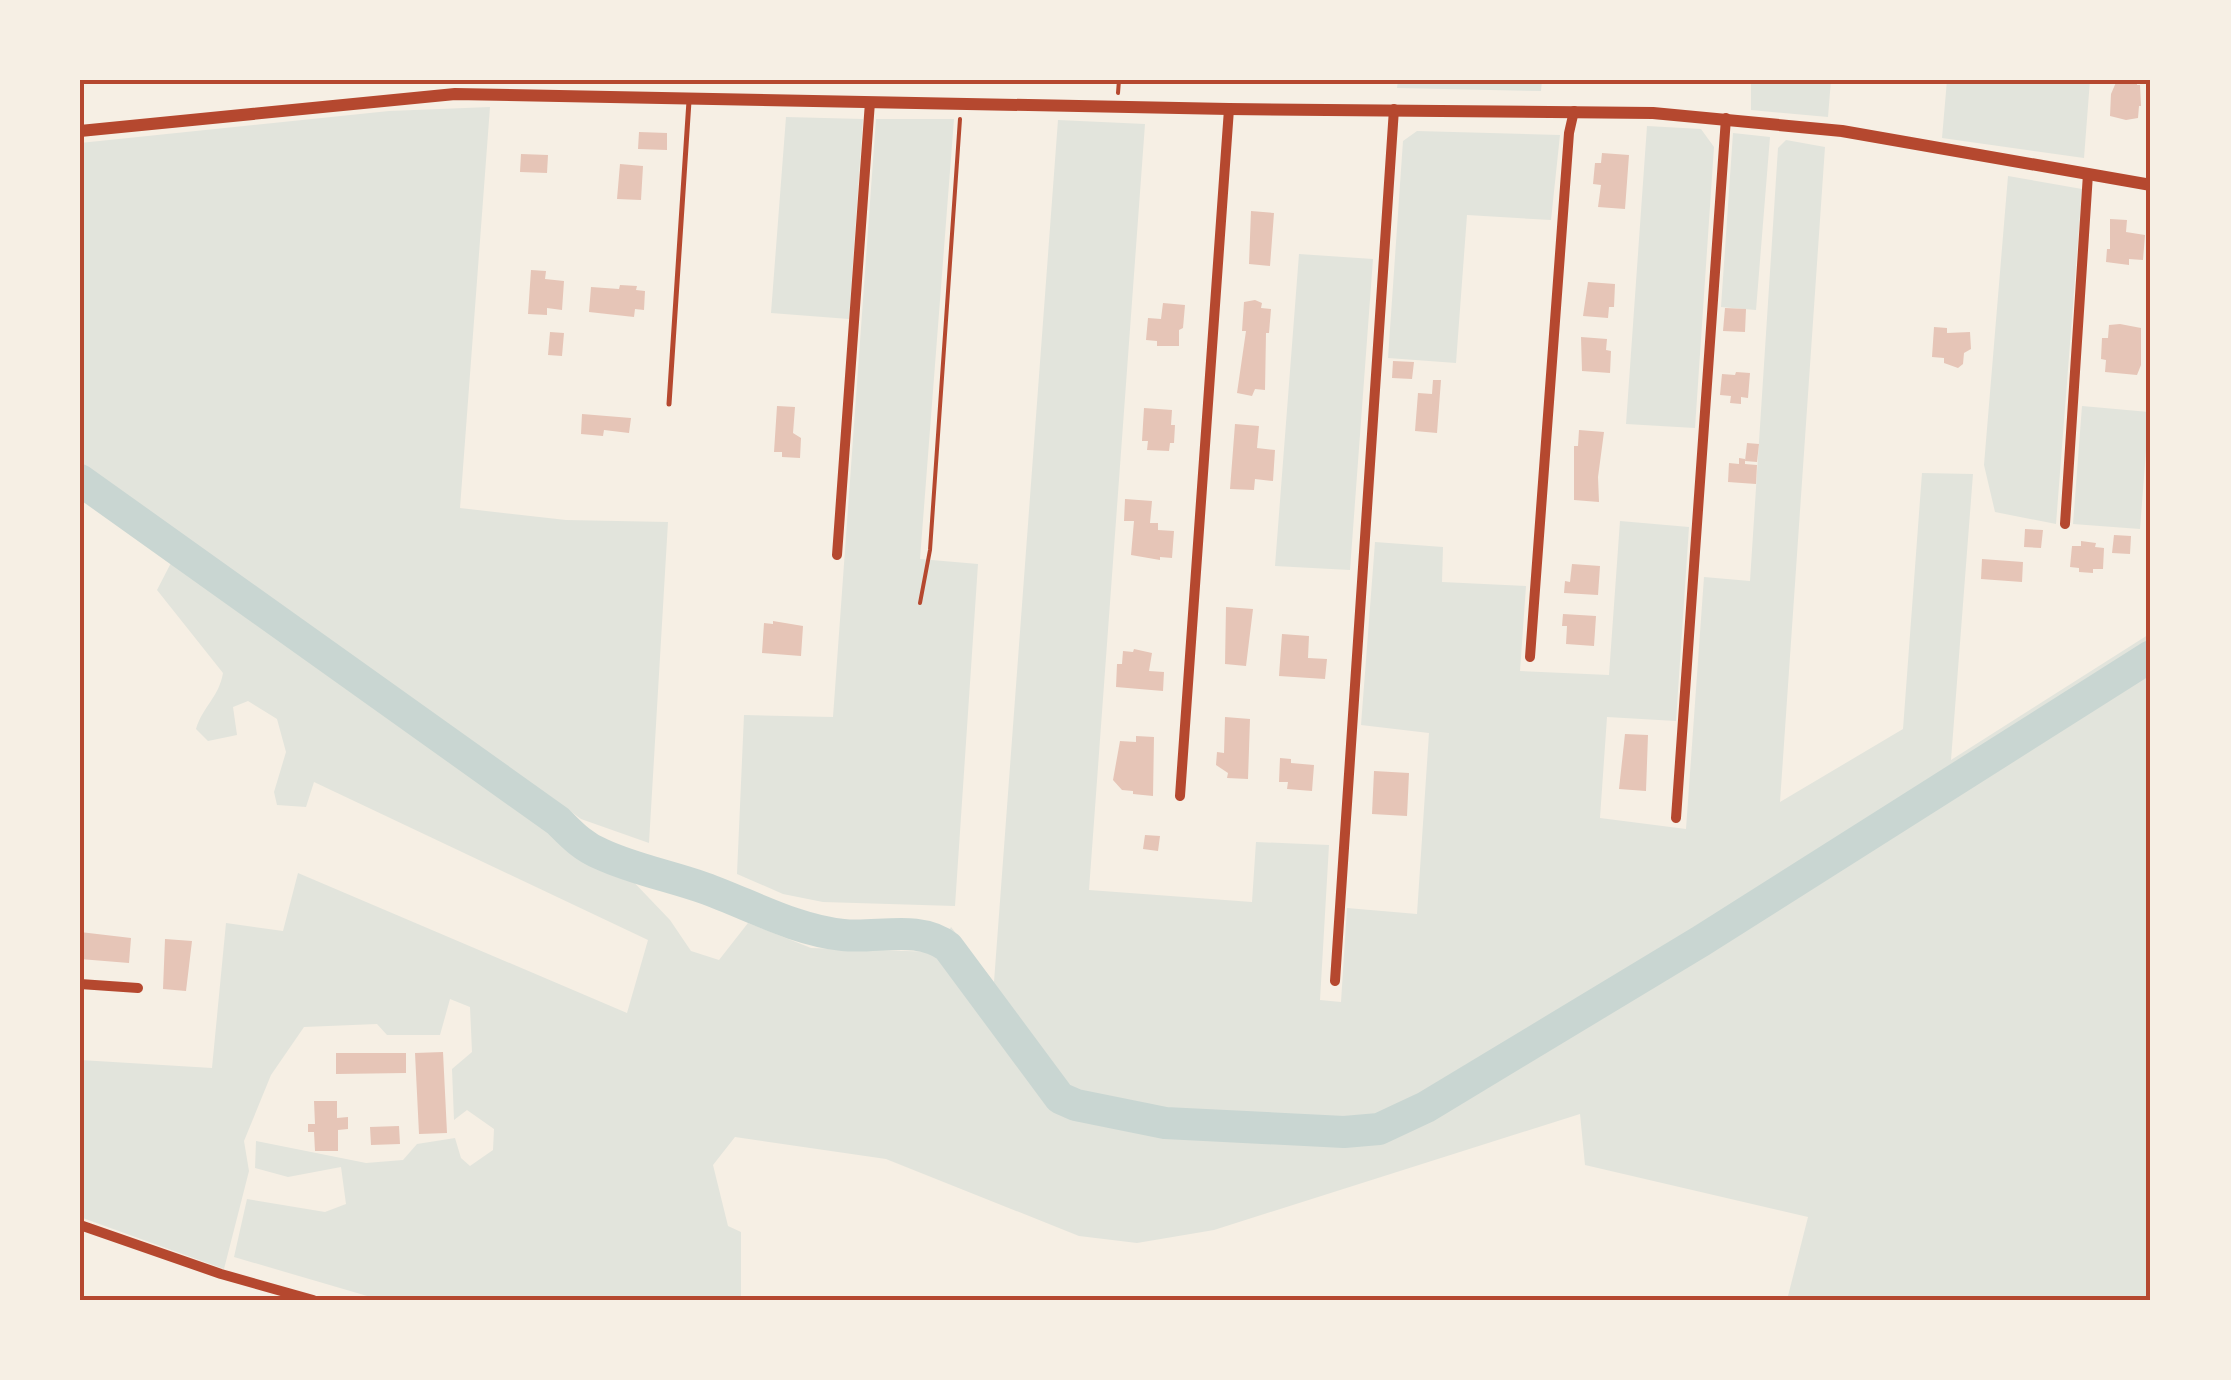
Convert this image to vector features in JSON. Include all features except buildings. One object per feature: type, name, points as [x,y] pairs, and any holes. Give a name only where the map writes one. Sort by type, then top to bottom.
[{"type":"street","points":[[80,131],[455,94],[1230,109],[1574,111],[1726,118],[1842,131],[2151,185]]},
{"type":"street","points":[[837,555],[870,102]]},
{"type":"street","points":[[1180,796],[1230,109]]},
{"type":"street","points":[[1335,981],[1394,109]]},
{"type":"street","points":[[1530,657],[1569,133],[1574,111]]},
{"type":"street","points":[[1676,818],[1726,118]]},
{"type":"street","points":[[2065,524],[2088,174]]},
{"type":"street","points":[[80,984],[138,988]]},
{"type":"street","points":[[80,1225],[221,1274],[313,1300]]},
{"type":"lane","points":[[669,404],[689,98]]},
{"type":"path","points":[[920,603],[930,550],[960,104]]},
{"type":"shaded area","points":[[1398,80],[1542,80],[1541,91],[1397,88]]},
{"type":"shaded area","points":[[1751,80],[1831,80],[1828,117],[1751,110]]},
{"type":"shaded area","points":[[1947,80],[2090,80],[2084,158],[1942,138]]},
{"type":"shaded area","points":[[490,107],[460,508],[566,520],[668,522],[649,843],[581,819],[547,794],[537,823],[627,875],[670,920],[691,951],[719,960],[748,923],[811,948],[937,952],[951,927],[994,982],[1058,120],[1145,124],[1089,890],[1252,902],[1256,842],[1329,845],[1320,1000],[1341,1002],[1347,908],[1417,914],[1429,733],[1361,725],[1375,542],[1443,547],[1442,582],[1526,586],[1520,671],[1609,675],[1620,521],[1689,527],[1676,721],[1607,717],[1600,818],[1686,829],[1704,577],[1750,581],[1778,148],[1786,140],[1825,147],[1780,802],[1903,729],[1922,473],[1973,474],[1951,760],[2151,633],[2151,1300],[1787,1300],[1808,1217],[1585,1165],[1580,1114],[1214,1230],[1137,1243],[1079,1236],[886,1159],[735,1137],[713,1165],[728,1226],[741,1232],[741,1300],[381,1300],[234,1257],[247,1199],[325,1212],[346,1204],[341,1167],[288,1177],[255,1168],[256,1141],[366,1163],[403,1160],[417,1144],[455,1138],[461,1158],[470,1166],[493,1150],[494,1129],[467,1110],[454,1120],[452,1069],[472,1052],[470,1007],[450,999],[440,1035],[387,1035],[377,1024],[304,1027],[271,1075],[244,1141],[249,1171],[224,1269],[80,1217],[80,1060],[212,1068],[226,923],[283,931],[298,873],[627,1013],[648,940],[314,782],[306,807],[277,805],[274,792],[286,752],[277,719],[248,701],[233,707],[237,735],[208,741],[196,729],[223,673],[157,590],[172,561],[80,496],[80,143],[389,111]]},
{"type":"shaded area","points":[[786,117],[863,119],[849,319],[771,313]]},
{"type":"shaded area","points":[[876,119],[954,119],[920,559],[978,564],[955,906],[823,902],[783,894],[737,874],[744,715],[833,717]]},
{"type":"shaded area","points":[[1647,126],[1701,129],[1714,147],[1695,428],[1626,424]]},
{"type":"shaded area","points":[[1417,131],[1560,135],[1551,220],[1467,215],[1456,363],[1388,358],[1403,141]]},
{"type":"shaded area","points":[[1733,133],[1770,137],[1756,310],[1721,307]]},
{"type":"shaded area","points":[[2008,176],[2082,189],[2056,524],[1995,512],[1984,465]]},
{"type":"shaded area","points":[[1299,254],[1373,259],[1350,570],[1275,566]]},
{"type":"shaded area","points":[[2082,406],[2149,412],[2140,529],[2073,524]]},
{"type":"waterway","points":[[80,480],[558,821],[589,848],[807,928],[843,935],[911,934],[937,940],[948,947],[1060,1098],[1076,1105],[1165,1123],[1344,1132],[1379,1129],[1426,1107],[1701,941],[2151,656]]}]
